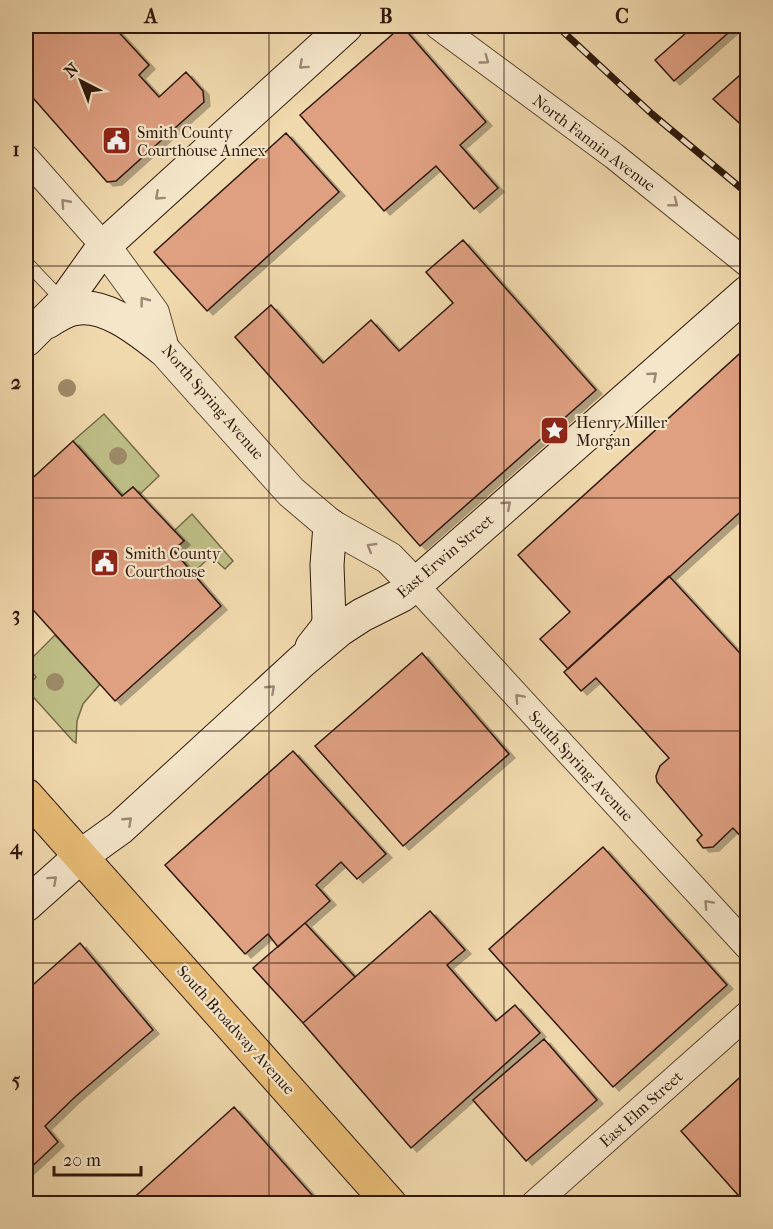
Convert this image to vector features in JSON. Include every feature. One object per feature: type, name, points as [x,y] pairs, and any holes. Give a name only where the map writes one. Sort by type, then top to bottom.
[{"type":"main road","points":[[45,322],[104,246],[346,26]]},
{"type":"main road","name":"East Erwin Street","points":[[26,905],[81,856],[120,828],[302,661],[339,630],[362,615],[402,595],[415,585],[747,292]]},
{"type":"main road","points":[[45,322],[75,308],[92,310],[124,320],[163,349]]},
{"type":"main road","points":[[302,661],[322,635],[329,620],[327,565],[330,525]]},
{"type":"main road","name":"South Broadway Avenue","points":[[26,795],[390,1203]]},
{"type":"street","name":"North Fannin Avenue","points":[[438,26],[614,156],[747,264]]},
{"type":"street","name":"North Spring Avenue","points":[[26,158],[104,246],[153,313],[163,349],[291,492],[330,525],[389,558],[415,585]]},
{"type":"street","name":"South Spring Avenue","points":[[415,585],[747,947]]},
{"type":"street","name":"East Elm Street","points":[[534,1203],[747,1014]]},
{"type":"lane","points":[[26,261],[45,322]]},
{"type":"green space","points":[[104,414],[159,476],[140,494],[133,487],[122,496],[73,441]]},
{"type":"green space","points":[[192,514],[233,561],[225,569],[211,556],[193,573],[173,550],[184,541],[174,531]]},
{"type":"green space","points":[[55,635],[100,684],[83,704],[77,721],[76,743],[26,689],[36,677],[26,664]]},
{"type":"building","name":"Smith County Courthouse Annex","points":[[26,26],[113,26],[149,65],[139,75],[159,97],[186,72],[203,91],[204,102],[116,181],[107,182],[26,90]]},
{"type":"building","points":[[402,26],[486,122],[460,145],[498,188],[474,209],[436,166],[384,211],[300,115]]},
{"type":"building","points":[[694,26],[736,26],[674,81],[655,60]]},
{"type":"building","points":[[748,68],[748,131],[713,99]]},
{"type":"building","points":[[286,133],[339,192],[207,311],[154,252]]},
{"type":"building","points":[[463,240],[596,390],[420,546],[235,337],[271,305],[323,363],[371,320],[399,351],[453,303],[426,272]]},
{"type":"building","points":[[748,346],[748,505],[568,669],[540,639],[570,612],[518,555]]},
{"type":"building","name":"Smith County Courthouse","points":[[73,441],[122,496],[133,487],[184,541],[173,550],[221,606],[115,701],[26,602],[26,484]]},
{"type":"building","points":[[669,576],[748,662],[748,844],[733,828],[713,847],[703,848],[697,840],[702,835],[657,782],[656,776],[660,766],[669,758],[596,678],[581,691],[564,672]]},
{"type":"building","points":[[422,653],[509,754],[403,846],[315,746]]},
{"type":"building","points":[[293,751],[386,854],[357,879],[341,862],[316,885],[330,901],[278,947],[268,934],[245,954],[165,865]]},
{"type":"building","points":[[603,847],[727,985],[613,1087],[489,949]]},
{"type":"building","points":[[430,911],[465,950],[447,965],[496,1021],[515,1005],[540,1033],[411,1148],[303,1023]]},
{"type":"building","points":[[305,923],[355,977],[303,1023],[253,968]]},
{"type":"building","points":[[80,943],[153,1030],[45,1126],[58,1142],[26,1172],[26,991]]},
{"type":"building","points":[[544,1039],[597,1100],[526,1161],[473,1100]]},
{"type":"building","points":[[748,1070],[748,1204],[746,1204],[681,1131]]},
{"type":"building","points":[[234,1107],[320,1204],[127,1204]]},
{"type":"railway","points":[[557,26],[652,114],[748,194]]},
{"type":"place","name":"Smith County Courthouse Annex","points":[[116,141]]},
{"type":"place","name":"Henry Miller Morgan","points":[[555,431]]},
{"type":"place","name":"Smith County Courthouse","points":[[104,562]]}]
